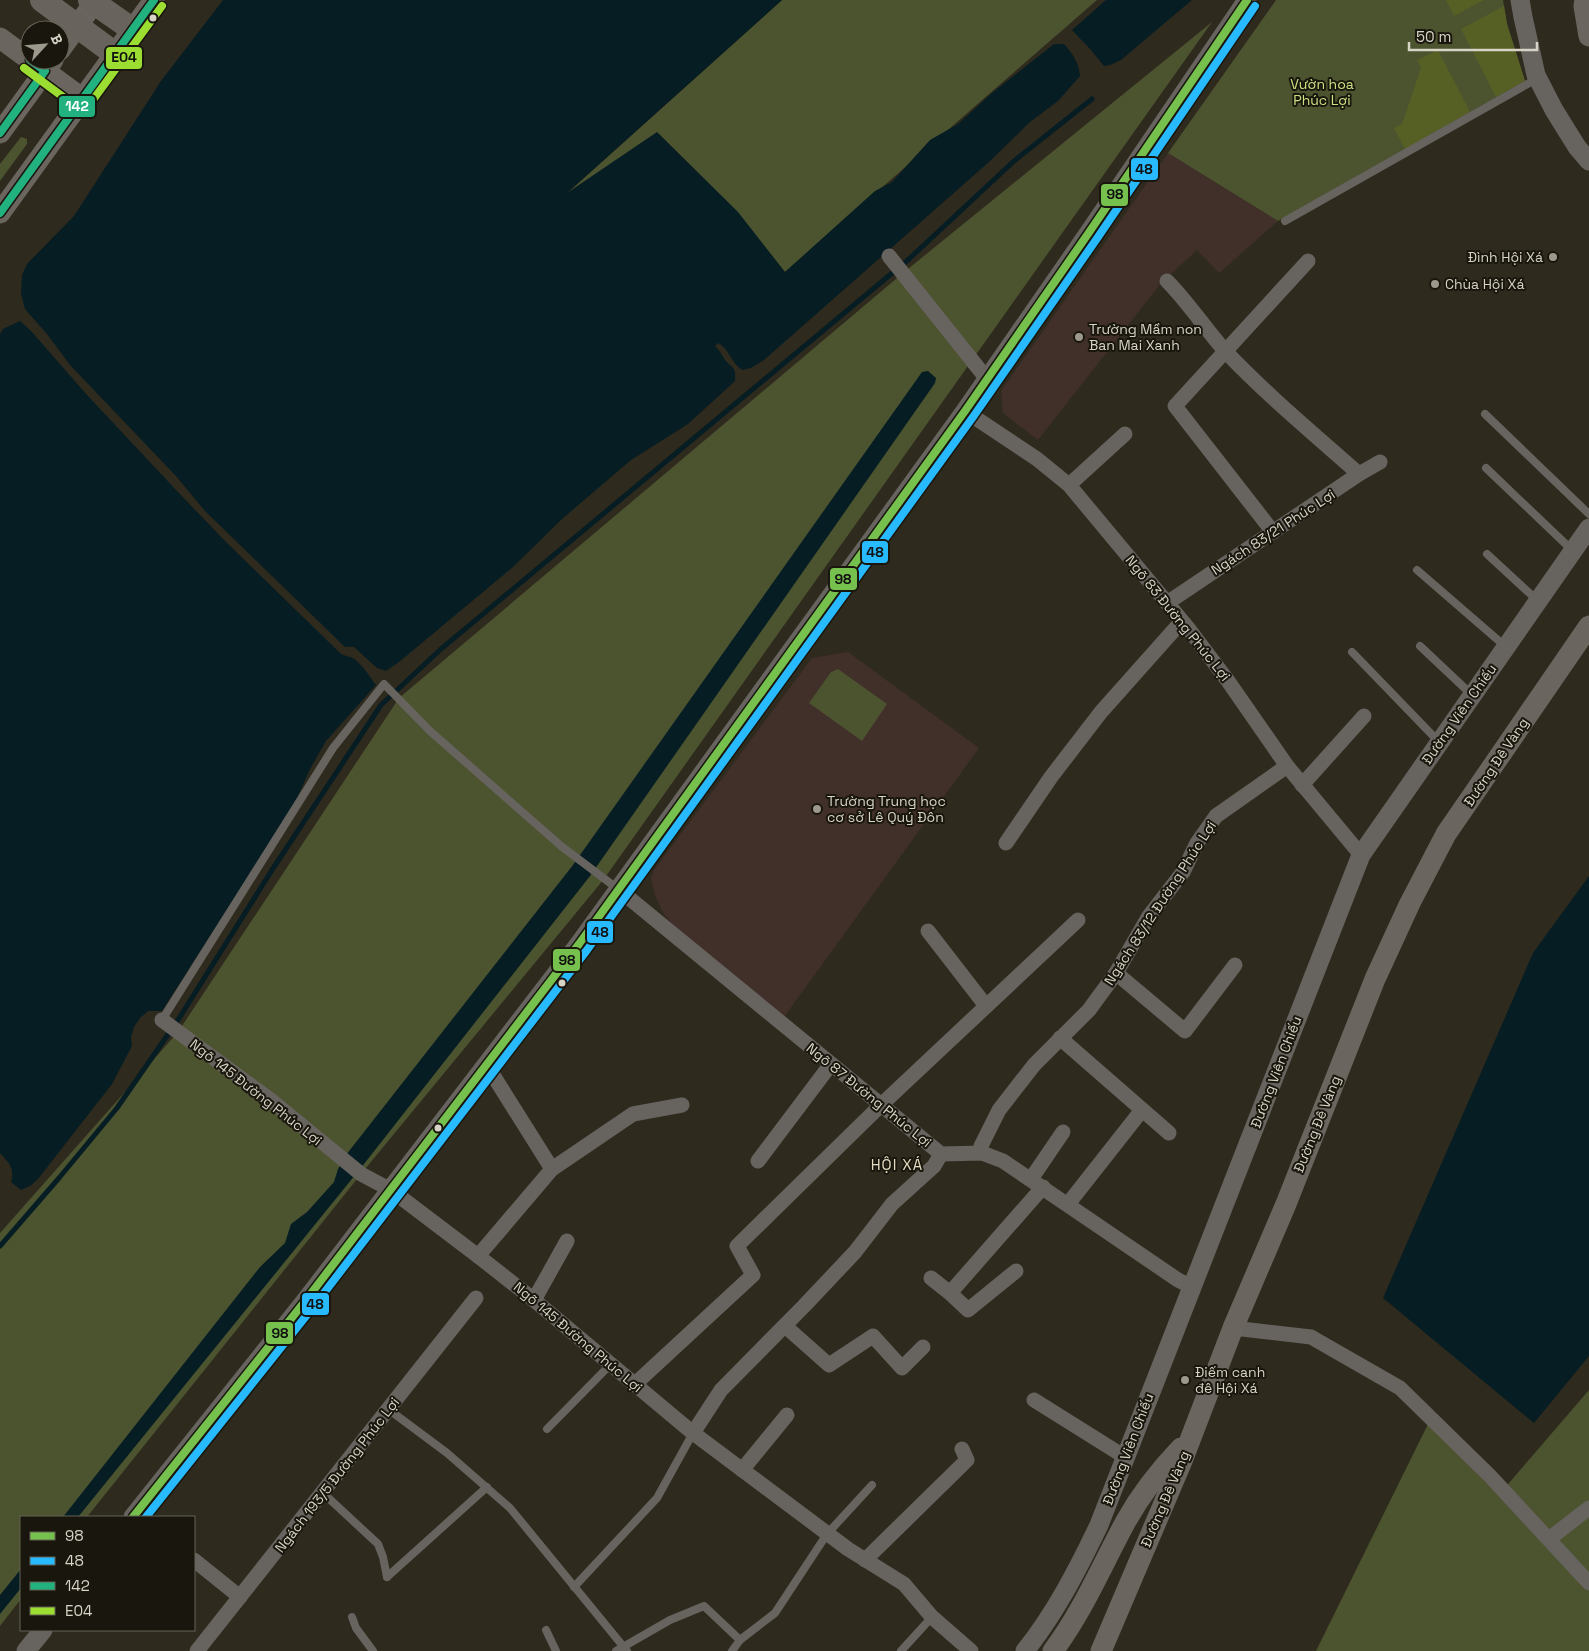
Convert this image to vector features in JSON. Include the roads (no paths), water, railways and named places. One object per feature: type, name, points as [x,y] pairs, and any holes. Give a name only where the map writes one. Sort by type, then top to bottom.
[{"type":"main road","points":[[42,0],[115,54]]},
{"type":"main road","points":[[0,213],[154,0]]},
{"type":"main road","points":[[1585,0],[1584,6],[1589,36]]},
{"type":"main road","points":[[70,36],[93,1],[133,30]]},
{"type":"main road","points":[[0,38],[20,50]]},
{"type":"main road","points":[[0,133],[36,70]]},
{"type":"main road","points":[[48,70],[83,99]]},
{"type":"main road","name":"Đường Đê Vàng","points":[[1101,1651],[1191,1437],[1233,1328],[1286,1204],[1375,979],[1418,886],[1446,834],[1589,626]]},
{"type":"main road","points":[[1053,1651],[1072,1624],[1127,1520],[1147,1488],[1169,1460],[1191,1437]]},
{"type":"street","points":[[136,1516],[391,1190],[578,944],[965,411],[1247,0]]},
{"type":"street","points":[[1520,0],[1522,17],[1538,78],[1554,110],[1577,147],[1589,161]]},
{"type":"street","points":[[1273,532],[1175,406],[1308,261]]},
{"type":"street","points":[[895,264],[987,379]]},
{"type":"street","points":[[1168,281],[1226,351],[1290,414],[1359,474]]},
{"type":"street","name":"Ngõ 83 Đường Phúc Lợi","points":[[965,411],[1038,459],[1069,485],[1182,621],[1228,681],[1287,766],[1361,855]]},
{"type":"street","points":[[1069,485],[1125,434]]},
{"type":"street","name":"Ngách 83/21 Phúc Lợi","points":[[1167,603],[1359,474],[1380,462]]},
{"type":"street","name":"Đường Viên Chiếu","points":[[1025,1651],[1041,1632],[1073,1580],[1099,1525],[1361,855],[1589,528]]},
{"type":"street","points":[[1006,844],[1051,777],[1101,712],[1182,621]]},
{"type":"street","points":[[1302,785],[1364,716]]},
{"type":"street","name":"Ngách 83/12 Đường Phúc Lợi","points":[[982,1153],[980,1146],[1000,1110],[1034,1065],[1088,1010],[1116,973],[1149,916],[1184,872],[1198,843],[1216,816],[1287,766]]},
{"type":"street","name":"Ngõ 87 Đường Phúc Lợi","points":[[618,889],[941,1154],[982,1153],[1003,1161],[1178,1280],[1192,1287]]},
{"type":"street","points":[[635,1384],[753,1276],[736,1246],[881,1105],[1078,920]]},
{"type":"street","points":[[928,931],[986,1006]]},
{"type":"street","points":[[1116,973],[1185,1031],[1235,966]]},
{"type":"street","name":"Ngõ 145 Đường Phúc Lợi","points":[[169,1025],[272,1101],[361,1174],[391,1190],[478,1256],[534,1300],[693,1433],[827,1534],[904,1584],[932,1618],[971,1651]]},
{"type":"street","points":[[1060,1038],[1169,1133]]},
{"type":"street","points":[[486,1064],[552,1169]]},
{"type":"street","points":[[758,1161],[831,1064]]},
{"type":"street","points":[[478,1256],[552,1169],[633,1114],[682,1105]]},
{"type":"street","points":[[1068,1204],[1142,1110]]},
{"type":"street","points":[[950,1293],[1037,1183],[1062,1132]]},
{"type":"street","points":[[693,1433],[721,1390],[855,1252],[892,1204],[934,1166],[941,1154]]},
{"type":"street","points":[[534,1300],[568,1241]]},
{"type":"street","points":[[931,1278],[968,1310],[1016,1271]]},
{"type":"street","name":"Ngách 193/5 Đường Phúc Lợi","points":[[197,1651],[476,1298]]},
{"type":"street","points":[[785,1326],[829,1365],[873,1336],[902,1368],[923,1346]]},
{"type":"street","points":[[1233,1328],[1311,1337],[1400,1388],[1490,1476],[1589,1583]]},
{"type":"street","points":[[1034,1400],[1125,1458]]},
{"type":"street","points":[[742,1470],[787,1415]]},
{"type":"street","points":[[865,1560],[967,1460],[962,1449]]},
{"type":"street","points":[[1548,1539],[1589,1508]]},
{"type":"street","points":[[195,1561],[240,1597]]},
{"type":"street","points":[[26,1651],[42,1631]]},
{"type":"lane","points":[[1285,221],[1538,78]]},
{"type":"lane","points":[[1485,414],[1589,514]]},
{"type":"lane","points":[[1486,468],[1573,551]]},
{"type":"lane","points":[[1487,554],[1538,601]]},
{"type":"lane","points":[[1417,570],[1506,647]]},
{"type":"lane","points":[[1420,646],[1472,695]]},
{"type":"lane","points":[[1352,652],[1439,742]]},
{"type":"lane","points":[[169,1025],[333,748],[384,684],[430,731],[561,846],[618,889]]},
{"type":"lane","points":[[548,1429],[611,1364]]},
{"type":"lane","points":[[388,1409],[448,1453],[510,1508],[622,1650],[670,1620],[704,1606],[740,1640]]},
{"type":"lane","points":[[574,1587],[658,1498],[693,1433]]},
{"type":"lane","points":[[732,1651],[740,1640],[775,1613],[827,1534],[872,1485]]},
{"type":"lane","points":[[322,1493],[378,1544],[387,1576],[486,1488]]},
{"type":"lane","points":[[352,1617],[356,1628],[373,1651]]},
{"type":"lane","points":[[901,1651],[932,1618]]},
{"type":"lane","points":[[546,1630],[556,1651]]},
{"type":"water","points":[[223,0],[782,0],[567,193],[657,132],[738,212],[785,272],[875,191],[892,182],[930,140],[958,124],[992,93],[1054,44],[1064,44],[1073,55],[1080,76],[1058,101],[1030,122],[989,162],[764,360],[751,368],[742,370],[735,364],[725,348],[718,343],[715,346],[733,368],[735,381],[688,424],[631,460],[562,519],[513,567],[386,671],[377,668],[354,647],[345,647],[205,511],[176,476],[70,365],[25,309],[21,294],[22,275],[27,264],[74,216],[161,81]]},
{"type":"water","points":[[1106,0],[1192,0],[1121,60],[1104,66],[1072,30]]},
{"type":"water","points":[[20,321],[224,540],[340,653],[358,662],[376,685],[326,741],[309,771],[296,801],[162,1011],[148,1011],[134,1027],[131,1037],[132,1046],[112,1084],[38,1179],[30,1186],[21,1190],[11,1182],[12,1169],[0,1153],[0,334],[3,329]]},
{"type":"water","points":[[928,371],[936,378],[935,383],[590,876],[364,1164],[79,1516],[64,1516],[260,1267],[285,1243],[291,1224],[307,1212],[334,1182],[338,1169],[346,1155],[573,865],[922,372]]},
{"type":"water","points":[[1589,876],[1589,1356],[1534,1423],[1383,1298],[1533,953]]},
{"type":"water","points":[[20,1570],[20,1589],[0,1614],[0,1595]]},
{"type":"waterway","points":[[0,1246],[117,1108],[178,1020],[272,870],[381,705],[441,649],[909,259],[1014,161],[1092,99]]},
{"type":"place","name":"Đình Hội Xá","points":[[1553,257]]},
{"type":"place","name":"Chùa Hội Xá","points":[[1435,284]]},
{"type":"place","name":"Trường Mầm non Ban Mai Xanh","points":[[1079,337]]},
{"type":"place","name":"Trường Trung học cơ sở Lê Quý Đôn","points":[[817,809]]},
{"type":"place","name":"Điếm canh đê Hội Xá","points":[[1185,1380]]},
{"type":"district","name":"HỘI XÁ","points":[[897,1165]]},
{"type":"park label","name":"Vườn hoa Phúc Lợi","points":[[1322,92]]}]
